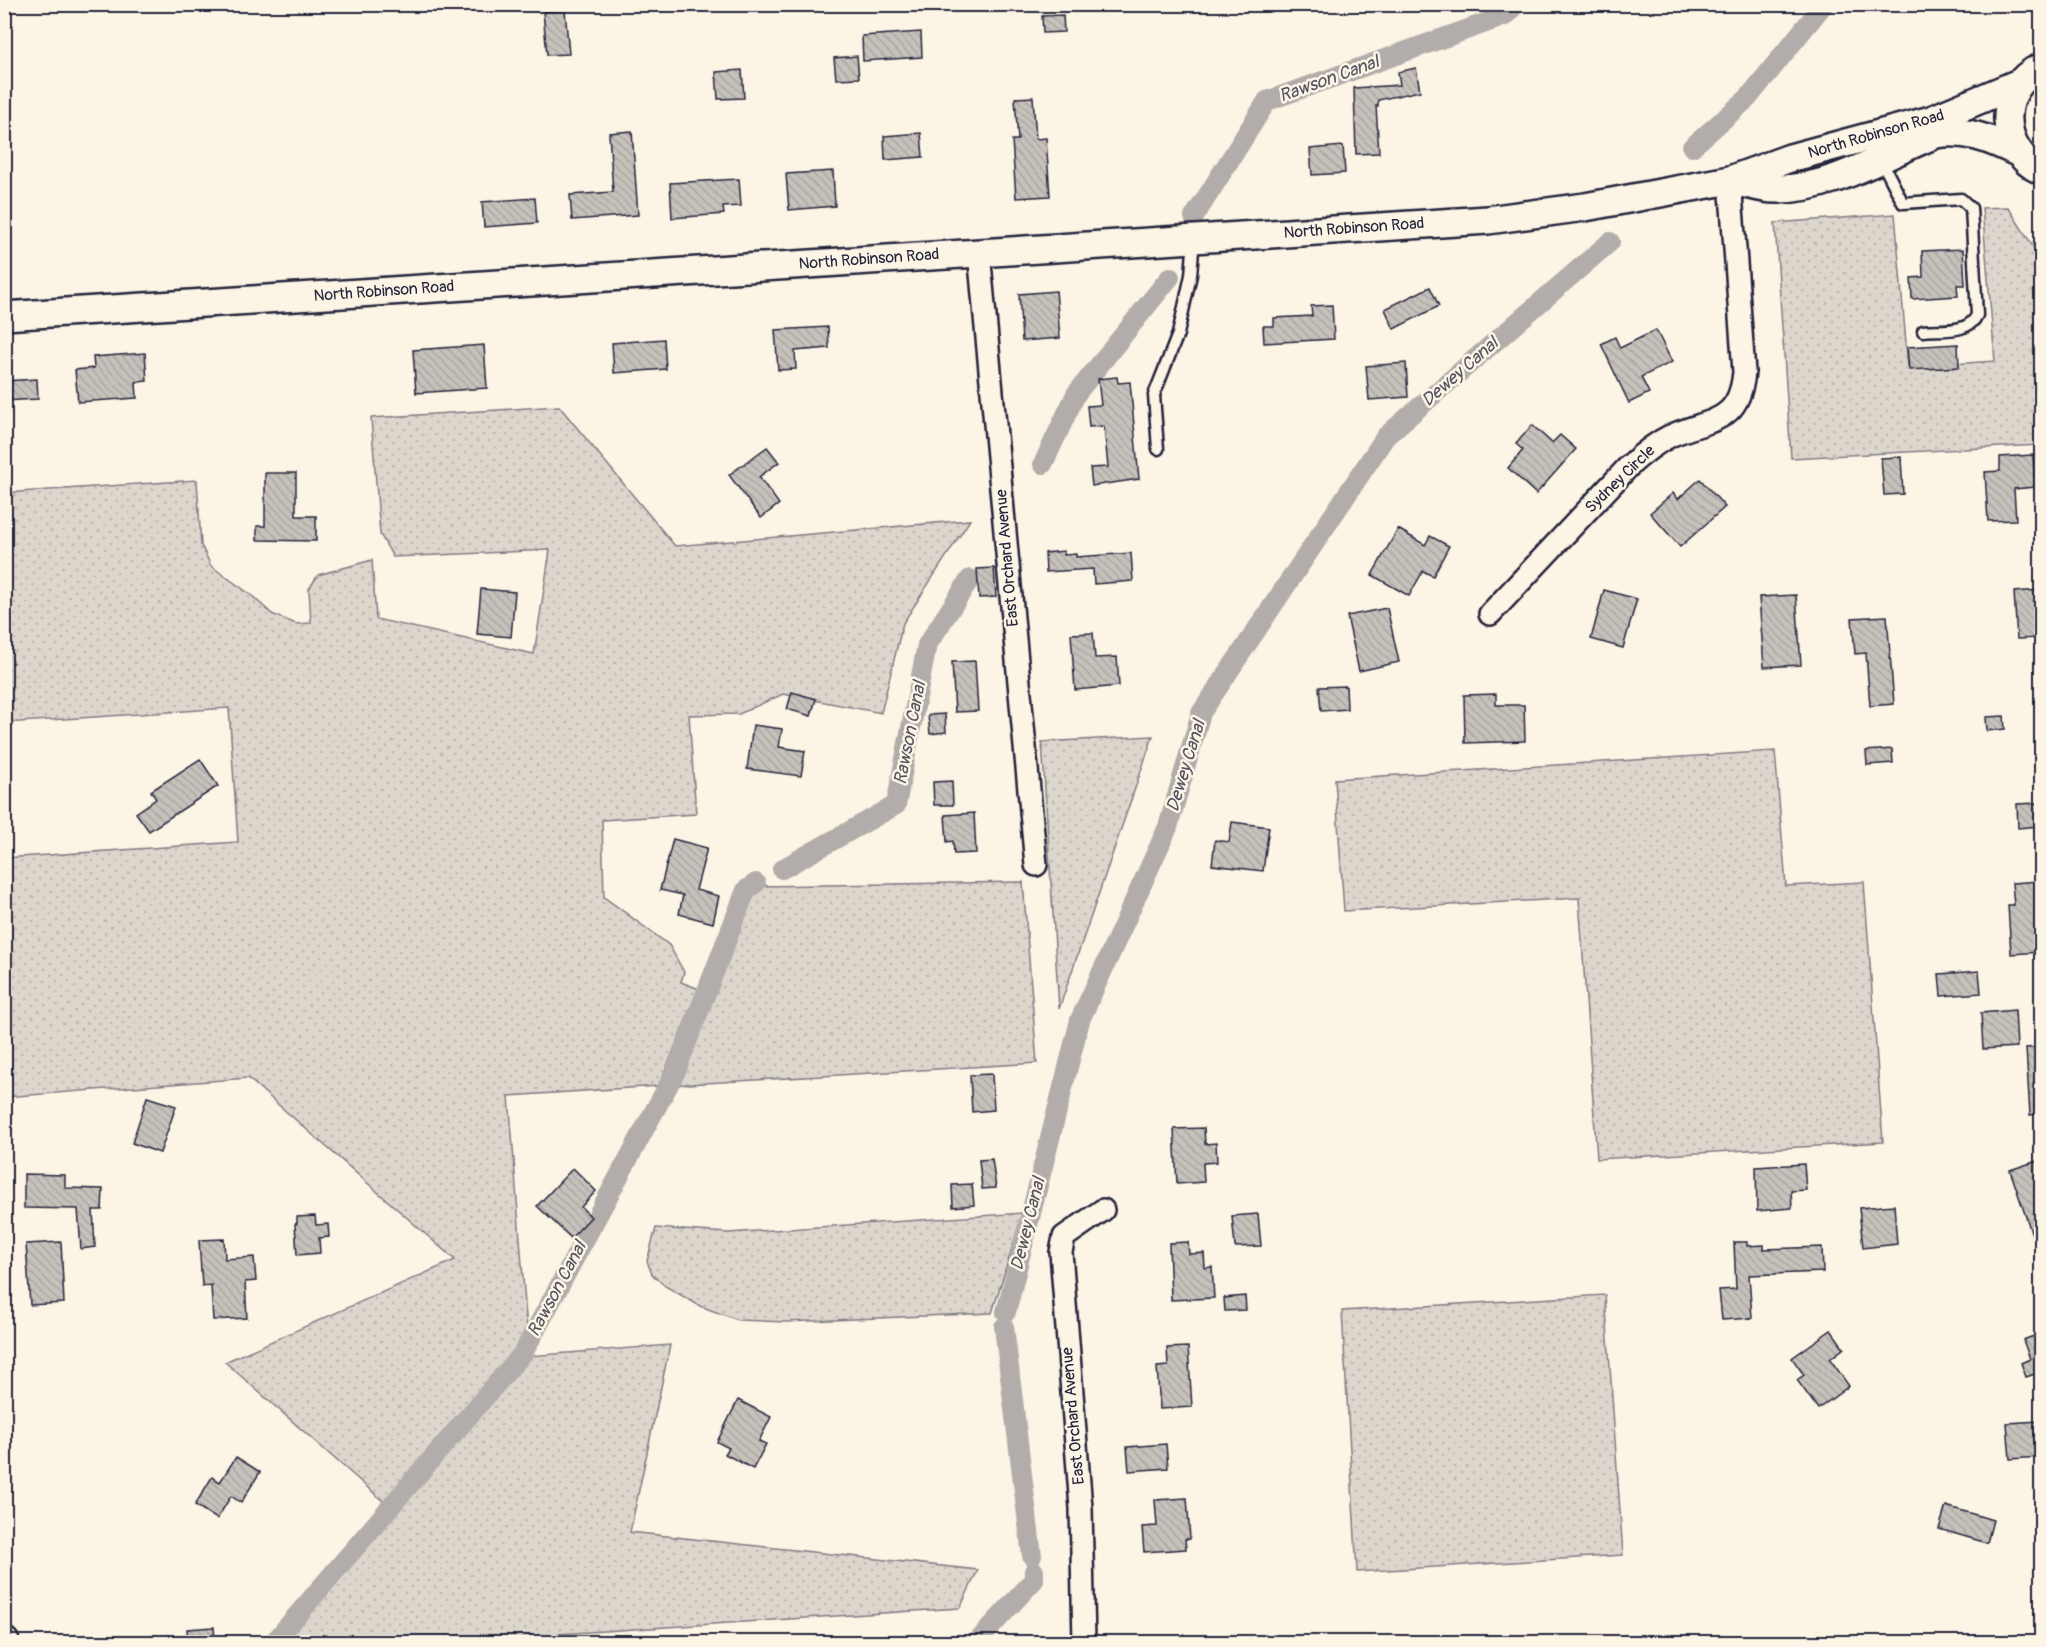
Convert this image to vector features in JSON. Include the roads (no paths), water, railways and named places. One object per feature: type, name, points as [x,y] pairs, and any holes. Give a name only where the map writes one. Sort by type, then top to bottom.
[{"type":"street","points":[[2033,169],[2009,136],[2006,118],[2010,99],[2034,67]]},
{"type":"street","name":"North Robinson Road","points":[[4,316],[1488,220],[1585,207],[1730,180],[1790,158],[1931,120],[2034,67]]},
{"type":"street","name":"North Robinson Road","points":[[1730,180],[1775,189],[1842,175],[1881,160],[1914,142],[1951,131],[1991,139],[2033,169]]},
{"type":"street","name":"Sydney Circle","points":[[1490,615],[1629,466],[1652,445],[1673,435],[1720,419],[1734,407],[1742,389],[1744,372],[1730,180]]},
{"type":"street","name":"East Orchard Avenue","points":[[979,252],[1036,865]]},
{"type":"street","name":"East Orchard Avenue","points":[[1084,1642],[1081,1508],[1061,1252],[1064,1238],[1103,1210]]},
{"type":"lane","points":[[1881,160],[1903,203],[1961,199],[1971,208],[1977,315],[1974,323],[1966,328],[1923,331]]},
{"type":"lane","points":[[1158,449],[1154,395],[1178,334],[1191,275],[1194,238]]},
{"type":"waterway","name":"Rawson Canal","points":[[1194,217],[1267,101],[1505,16],[1516,4]]},
{"type":"waterway","name":"Dewey Canal","points":[[1692,147],[1748,98],[1824,4]]},
{"type":"waterway","name":"Dewey Canal","points":[[1006,1312],[1080,1020],[1168,827],[1201,713],[1386,436],[1610,242]]},
{"type":"waterway","name":"Rawson Canal","points":[[1043,464],[1076,394],[1170,277]]},
{"type":"waterway","name":"Rawson Canal","points":[[782,869],[896,805],[927,645],[970,579]]},
{"type":"waterway","name":"Rawson Canal","points":[[274,1642],[523,1353],[675,1073],[746,890],[756,883]]},
{"type":"waterway","name":"Dewey Canal","points":[[1004,1327],[1032,1556]]},
{"type":"waterway","name":"Dewey Canal","points":[[977,1642],[1034,1580],[1034,1571]]}]
